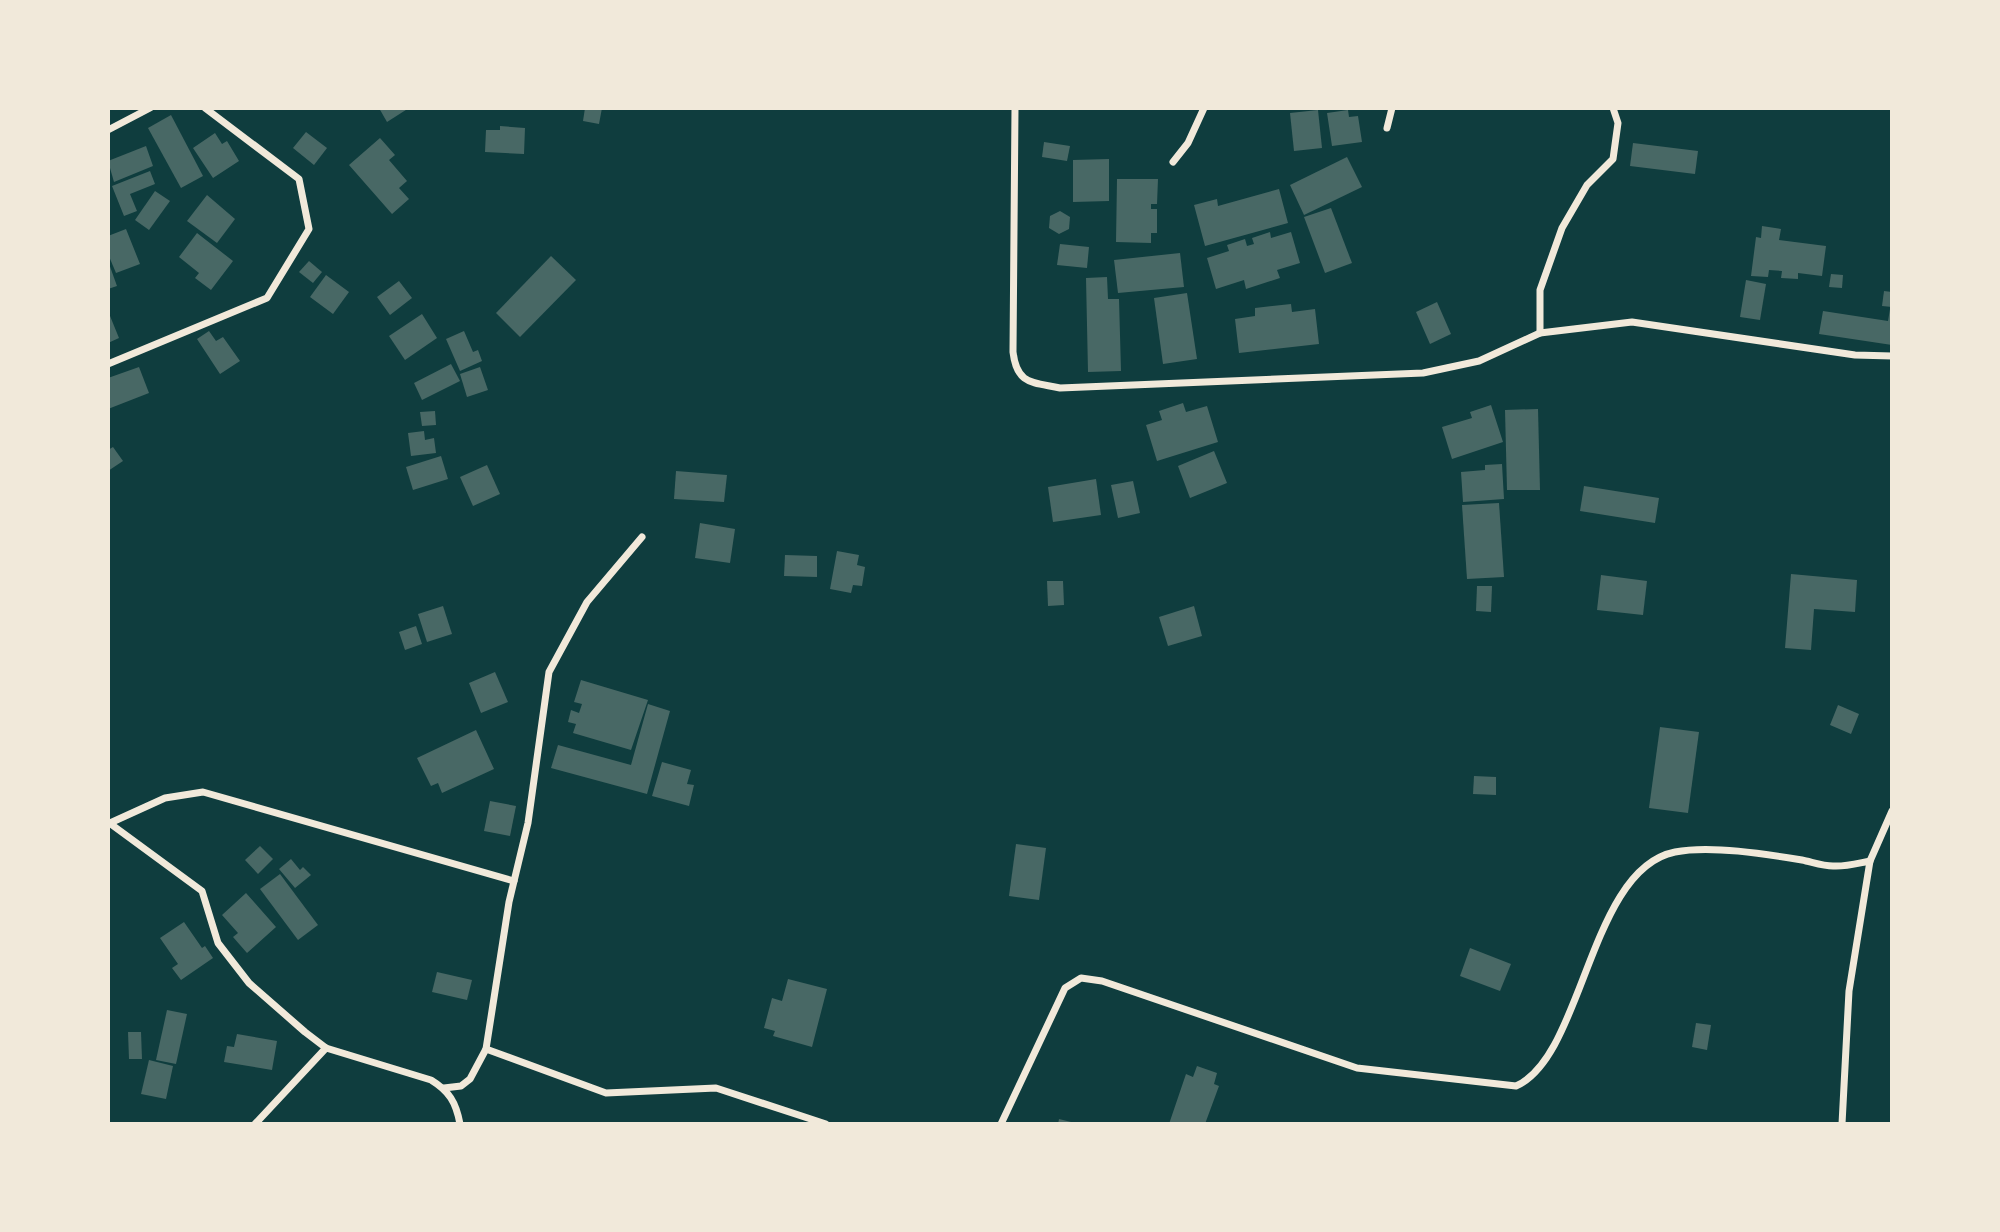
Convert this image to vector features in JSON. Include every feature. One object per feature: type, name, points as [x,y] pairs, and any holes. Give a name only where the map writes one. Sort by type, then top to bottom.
[{"type":"street","points":[[108,130],[150,108]]},
{"type":"street","points":[[108,364],[267,298],[309,229],[299,179],[205,108]]},
{"type":"street","points":[[1015,108],[1013,352],[1015,369],[1025,381],[1060,388],[1423,373],[1479,361],[1540,333],[1632,322],[1855,355],[1892,356]]},
{"type":"street","points":[[1173,162],[1188,143],[1204,108]]},
{"type":"street","points":[[1387,128],[1392,108]]},
{"type":"street","points":[[1540,333],[1540,290],[1562,228],[1587,185],[1613,159],[1618,123],[1613,108]]},
{"type":"street","points":[[444,1088],[461,1086],[470,1079],[486,1049],[514,881],[530,810],[549,672],[587,602],[642,537]]},
{"type":"street","points":[[460,1124],[452,1098],[444,1088],[431,1080],[326,1048],[241,973],[218,943],[202,891],[109,822],[164,798],[203,792],[514,881]]},
{"type":"street","points":[[1842,1124],[1849,991],[1870,861],[1892,811]]},
{"type":"street","points":[[1001,1124],[1065,988],[1081,978],[1102,981],[1173,1003],[1357,1068],[1516,1086],[1532,1079],[1553,1045],[1621,893],[1648,865],[1673,852],[1705,850],[1834,866],[1870,861]]},
{"type":"street","points":[[255,1124],[326,1048]]},
{"type":"street","points":[[486,1049],[606,1093],[716,1088],[826,1124]]},
{"type":"building","points":[[379,108],[409,108],[387,122]]},
{"type":"building","points":[[585,108],[602,108],[599,124],[583,121]]},
{"type":"building","points":[[1318,110],[1322,148],[1294,151],[1290,113]]},
{"type":"building","points":[[1348,110],[1349,117],[1358,116],[1362,142],[1332,146],[1327,113]]},
{"type":"building","points":[[171,115],[203,176],[181,188],[148,128]]},
{"type":"building","points":[[500,126],[525,128],[524,154],[485,152],[486,130],[500,130]]},
{"type":"building","points":[[306,132],[327,148],[314,165],[293,148]]},
{"type":"building","points":[[215,133],[222,144],[227,141],[239,161],[213,178],[193,148]]},
{"type":"building","points":[[380,138],[395,155],[389,160],[407,181],[399,188],[409,199],[392,214],[349,165]]},
{"type":"building","points":[[1044,142],[1070,146],[1067,161],[1042,157]]},
{"type":"building","points":[[1633,143],[1698,151],[1695,174],[1630,166]]},
{"type":"building","points":[[146,146],[153,166],[114,182],[108,161]]},
{"type":"building","points":[[1347,157],[1362,187],[1304,215],[1290,185]]},
{"type":"building","points":[[1109,159],[1109,201],[1073,202],[1073,160]]},
{"type":"building","points":[[150,171],[155,184],[130,194],[137,211],[124,216],[112,186]]},
{"type":"building","points":[[1117,179],[1158,179],[1157,204],[1151,204],[1151,209],[1157,209],[1157,233],[1151,233],[1151,243],[1116,242]]},
{"type":"building","points":[[1279,189],[1288,223],[1205,246],[1194,205],[1217,199],[1218,206]]},
{"type":"building","points":[[155,191],[170,201],[149,230],[135,220]]},
{"type":"building","points":[[207,195],[235,219],[217,243],[187,221]]},
{"type":"building","points":[[1331,208],[1352,263],[1325,273],[1304,217]]},
{"type":"building","points":[[1060,211],[1070,217],[1069,229],[1059,234],[1049,228],[1050,216]]},
{"type":"building","points":[[1762,226],[1781,229],[1779,240],[1826,246],[1822,276],[1798,273],[1798,279],[1781,278],[1782,271],[1769,270],[1768,277],[1751,276],[1756,237],[1761,238]]},
{"type":"building","points":[[126,229],[140,264],[116,273],[108,254],[108,236]]},
{"type":"building","points":[[1270,232],[1271,238],[1291,232],[1300,263],[1277,270],[1280,278],[1246,289],[1244,280],[1216,289],[1207,258],[1229,251],[1227,245],[1245,239],[1247,246],[1254,244],[1252,238]]},
{"type":"building","points":[[197,233],[233,261],[211,290],[195,278],[199,273],[179,257]]},
{"type":"building","points":[[1060,244],[1089,247],[1087,268],[1057,265]]},
{"type":"building","points":[[1180,253],[1184,287],[1118,293],[1114,260]]},
{"type":"building","points":[[551,256],[576,280],[520,337],[496,313]]},
{"type":"building","points":[[108,261],[117,286],[108,289]]},
{"type":"building","points":[[309,261],[322,272],[313,283],[299,272]]},
{"type":"building","points":[[1831,274],[1843,275],[1842,288],[1829,287]]},
{"type":"building","points":[[326,275],[349,292],[333,314],[310,297]]},
{"type":"building","points":[[1107,277],[1108,299],[1119,299],[1121,371],[1088,372],[1086,278]]},
{"type":"building","points":[[1746,280],[1766,284],[1760,320],[1740,317]]},
{"type":"building","points":[[399,281],[412,298],[390,315],[377,297]]},
{"type":"building","points":[[1884,291],[1892,292],[1892,307],[1882,306]]},
{"type":"building","points":[[1187,293],[1197,359],[1163,364],[1154,298]]},
{"type":"building","points":[[1437,302],[1451,334],[1430,344],[1416,312]]},
{"type":"building","points":[[1291,304],[1292,312],[1315,309],[1319,344],[1239,353],[1235,319],[1255,316],[1255,308]]},
{"type":"building","points":[[1890,309],[1892,345],[1819,334],[1823,311],[1888,321]]},
{"type":"building","points":[[108,311],[119,338],[108,343]]},
{"type":"building","points":[[422,314],[437,338],[405,360],[389,336]]},
{"type":"building","points":[[209,331],[216,341],[223,337],[240,361],[220,374],[197,339]]},
{"type":"building","points":[[464,331],[473,352],[478,350],[482,361],[460,371],[446,339]]},
{"type":"building","points":[[451,364],[460,381],[422,400],[414,383]]},
{"type":"building","points":[[139,367],[149,393],[108,409],[108,378]]},
{"type":"building","points":[[480,367],[488,390],[467,397],[460,374]]},
{"type":"building","points":[[1183,403],[1186,412],[1207,406],[1218,442],[1157,461],[1146,425],[1162,420],[1159,411]]},
{"type":"building","points":[[1491,405],[1503,442],[1452,459],[1442,427],[1472,418],[1470,412]]},
{"type":"building","points":[[1538,409],[1540,490],[1507,490],[1505,410]]},
{"type":"building","points":[[435,411],[436,425],[422,426],[420,412]]},
{"type":"building","points":[[424,431],[425,440],[434,438],[436,453],[411,456],[408,433]]},
{"type":"building","points":[[113,447],[123,461],[108,471],[108,450]]},
{"type":"building","points":[[1214,451],[1227,483],[1190,498],[1178,466]]},
{"type":"building","points":[[441,456],[448,479],[413,490],[406,467]]},
{"type":"building","points":[[1502,464],[1504,499],[1463,502],[1461,472],[1485,470],[1485,465]]},
{"type":"building","points":[[487,465],[500,494],[473,506],[460,477]]},
{"type":"building","points":[[676,471],[727,475],[724,502],[674,499]]},
{"type":"building","points":[[1096,479],[1101,515],[1053,522],[1048,487]]},
{"type":"building","points":[[1133,481],[1140,513],[1118,518],[1111,485]]},
{"type":"building","points":[[1584,486],[1659,498],[1655,523],[1580,511]]},
{"type":"building","points":[[1499,503],[1504,577],[1467,579],[1462,505]]},
{"type":"building","points":[[700,523],[735,529],[730,563],[695,558]]},
{"type":"building","points":[[837,551],[859,555],[857,565],[865,567],[862,586],[853,585],[851,593],[830,589]]},
{"type":"building","points":[[785,555],[817,556],[817,577],[784,576]]},
{"type":"building","points":[[1791,574],[1857,580],[1855,612],[1814,609],[1811,650],[1785,648]]},
{"type":"building","points":[[1601,575],[1647,581],[1643,615],[1597,610]]},
{"type":"building","points":[[1047,581],[1063,581],[1064,605],[1048,606]]},
{"type":"building","points":[[1477,586],[1492,586],[1491,612],[1476,611]]},
{"type":"building","points":[[443,606],[452,634],[427,642],[418,614]]},
{"type":"building","points":[[1194,606],[1202,636],[1168,646],[1159,617]]},
{"type":"building","points":[[416,626],[422,644],[405,650],[399,632]]},
{"type":"building","points":[[495,672],[508,702],[481,713],[469,683]]},
{"type":"building","points":[[581,680],[648,700],[631,750],[573,733],[576,724],[568,722],[571,710],[579,713],[582,704],[574,702]]},
{"type":"building","points":[[648,704],[670,711],[647,794],[551,768],[558,745],[631,765]]},
{"type":"building","points":[[1838,705],[1859,714],[1851,734],[1830,725]]},
{"type":"building","points":[[1660,727],[1699,732],[1688,813],[1649,808]]},
{"type":"building","points":[[476,730],[494,769],[442,793],[438,783],[431,786],[417,758]]},
{"type":"building","points":[[662,762],[691,770],[687,784],[694,785],[689,806],[652,796]]},
{"type":"building","points":[[1474,776],[1496,777],[1496,795],[1473,794]]},
{"type":"building","points":[[490,801],[516,806],[510,836],[484,831]]},
{"type":"building","points":[[1016,844],[1046,848],[1039,900],[1009,896]]},
{"type":"building","points":[[260,846],[273,859],[258,874],[245,860]]},
{"type":"building","points":[[291,859],[300,870],[303,867],[311,875],[295,888],[279,869]]},
{"type":"building","points":[[280,874],[318,925],[298,940],[260,889]]},
{"type":"building","points":[[246,893],[276,927],[247,953],[233,937],[238,933],[222,915]]},
{"type":"building","points":[[184,922],[202,948],[205,946],[213,958],[181,980],[172,968],[178,964],[160,938]]},
{"type":"building","points":[[1470,948],[1511,964],[1500,991],[1460,976]]},
{"type":"building","points":[[437,972],[472,980],[467,1000],[432,992]]},
{"type":"building","points":[[788,979],[827,989],[812,1047],[773,1036],[775,1031],[764,1028],[772,998],[782,1001]]},
{"type":"building","points":[[167,1010],[187,1014],[176,1064],[156,1060]]},
{"type":"building","points":[[1696,1023],[1711,1025],[1707,1050],[1692,1047]]},
{"type":"building","points":[[128,1032],[141,1032],[142,1059],[129,1059]]},
{"type":"building","points":[[237,1034],[277,1041],[272,1070],[224,1062],[227,1046],[234,1047]]},
{"type":"building","points":[[149,1060],[173,1066],[166,1099],[141,1094]]},
{"type":"building","points":[[1197,1066],[1217,1073],[1214,1084],[1219,1086],[1205,1124],[1169,1124],[1186,1074],[1193,1077]]},
{"type":"building","points":[[1059,1119],[1075,1123],[1075,1124],[1058,1124]]}]
